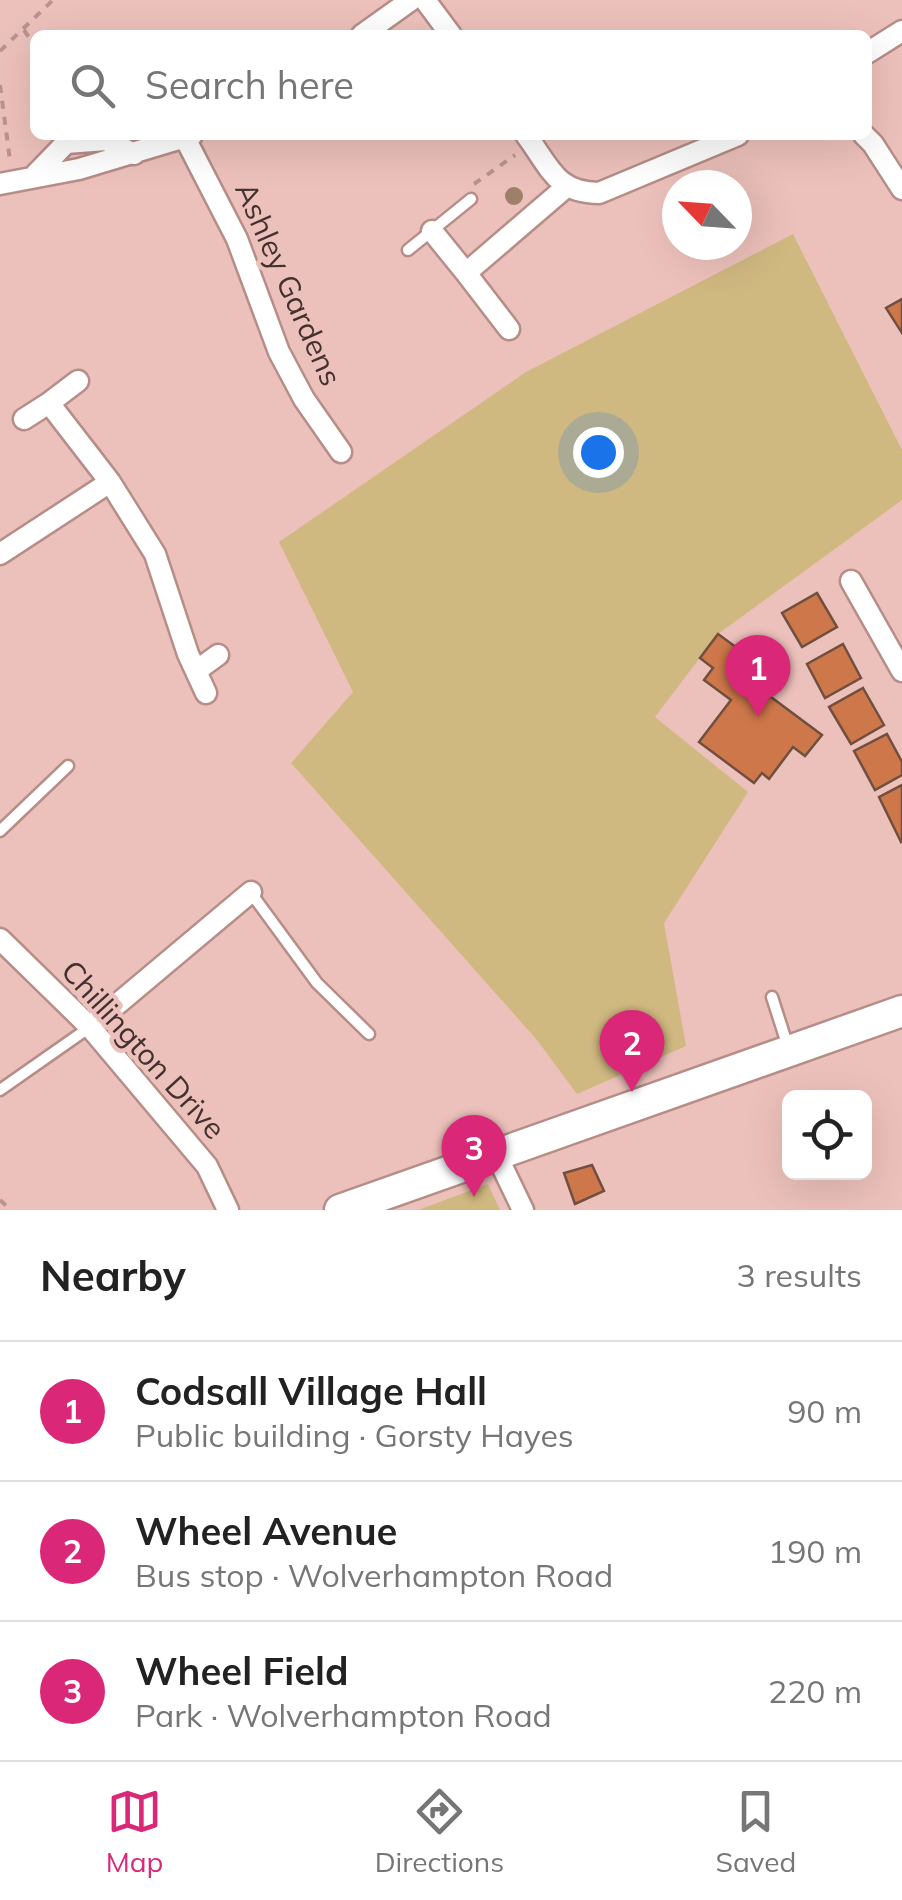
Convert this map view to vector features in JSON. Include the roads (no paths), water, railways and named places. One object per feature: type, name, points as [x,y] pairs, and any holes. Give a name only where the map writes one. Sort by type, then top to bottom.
[{"type":"street","points":[[369,30],[412,0]]},
{"type":"street","points":[[425,0],[448,30]]},
{"type":"street","points":[[872,50],[902,31]]},
{"type":"street","points":[[0,184],[79,169],[176,140]]},
{"type":"street","name":"Ashley Gardens","points":[[190,140],[237,239],[278,352],[304,399],[341,452]]},
{"type":"street","points":[[524,142],[565,188],[599,193],[726,140]]},
{"type":"street","points":[[870,140],[902,189]]},
{"type":"street","points":[[466,273],[565,188]]},
{"type":"street","points":[[432,232],[509,329]]},
{"type":"street","points":[[24,418],[78,381]]},
{"type":"street","points":[[49,403],[110,482],[155,554],[206,693]]},
{"type":"street","points":[[0,554],[110,482]]},
{"type":"street","points":[[851,581],[902,671]]},
{"type":"street","points":[[196,672],[218,656]]},
{"type":"street","points":[[90,1028],[251,892]]},
{"type":"street","name":"Chillington Drive","points":[[0,938],[90,1028],[207,1166],[228,1210]]},
{"type":"street","points":[[340,1210],[902,1011]]},
{"type":"street","points":[[497,1156],[523,1210]]},
{"type":"lane","points":[[408,250],[471,200]]},
{"type":"lane","points":[[0,831],[68,766]]},
{"type":"lane","points":[[251,892],[316,982],[369,1034]]},
{"type":"lane","points":[[772,997],[790,1051]]},
{"type":"lane","points":[[0,1090],[90,1028]]},
{"type":"place","name":"Codsall Village Hall","points":[[758,717]]},
{"type":"place","name":"Wheel Avenue","points":[[632,1092]]},
{"type":"place","name":"Wheel Field","points":[[474,1197]]}]
